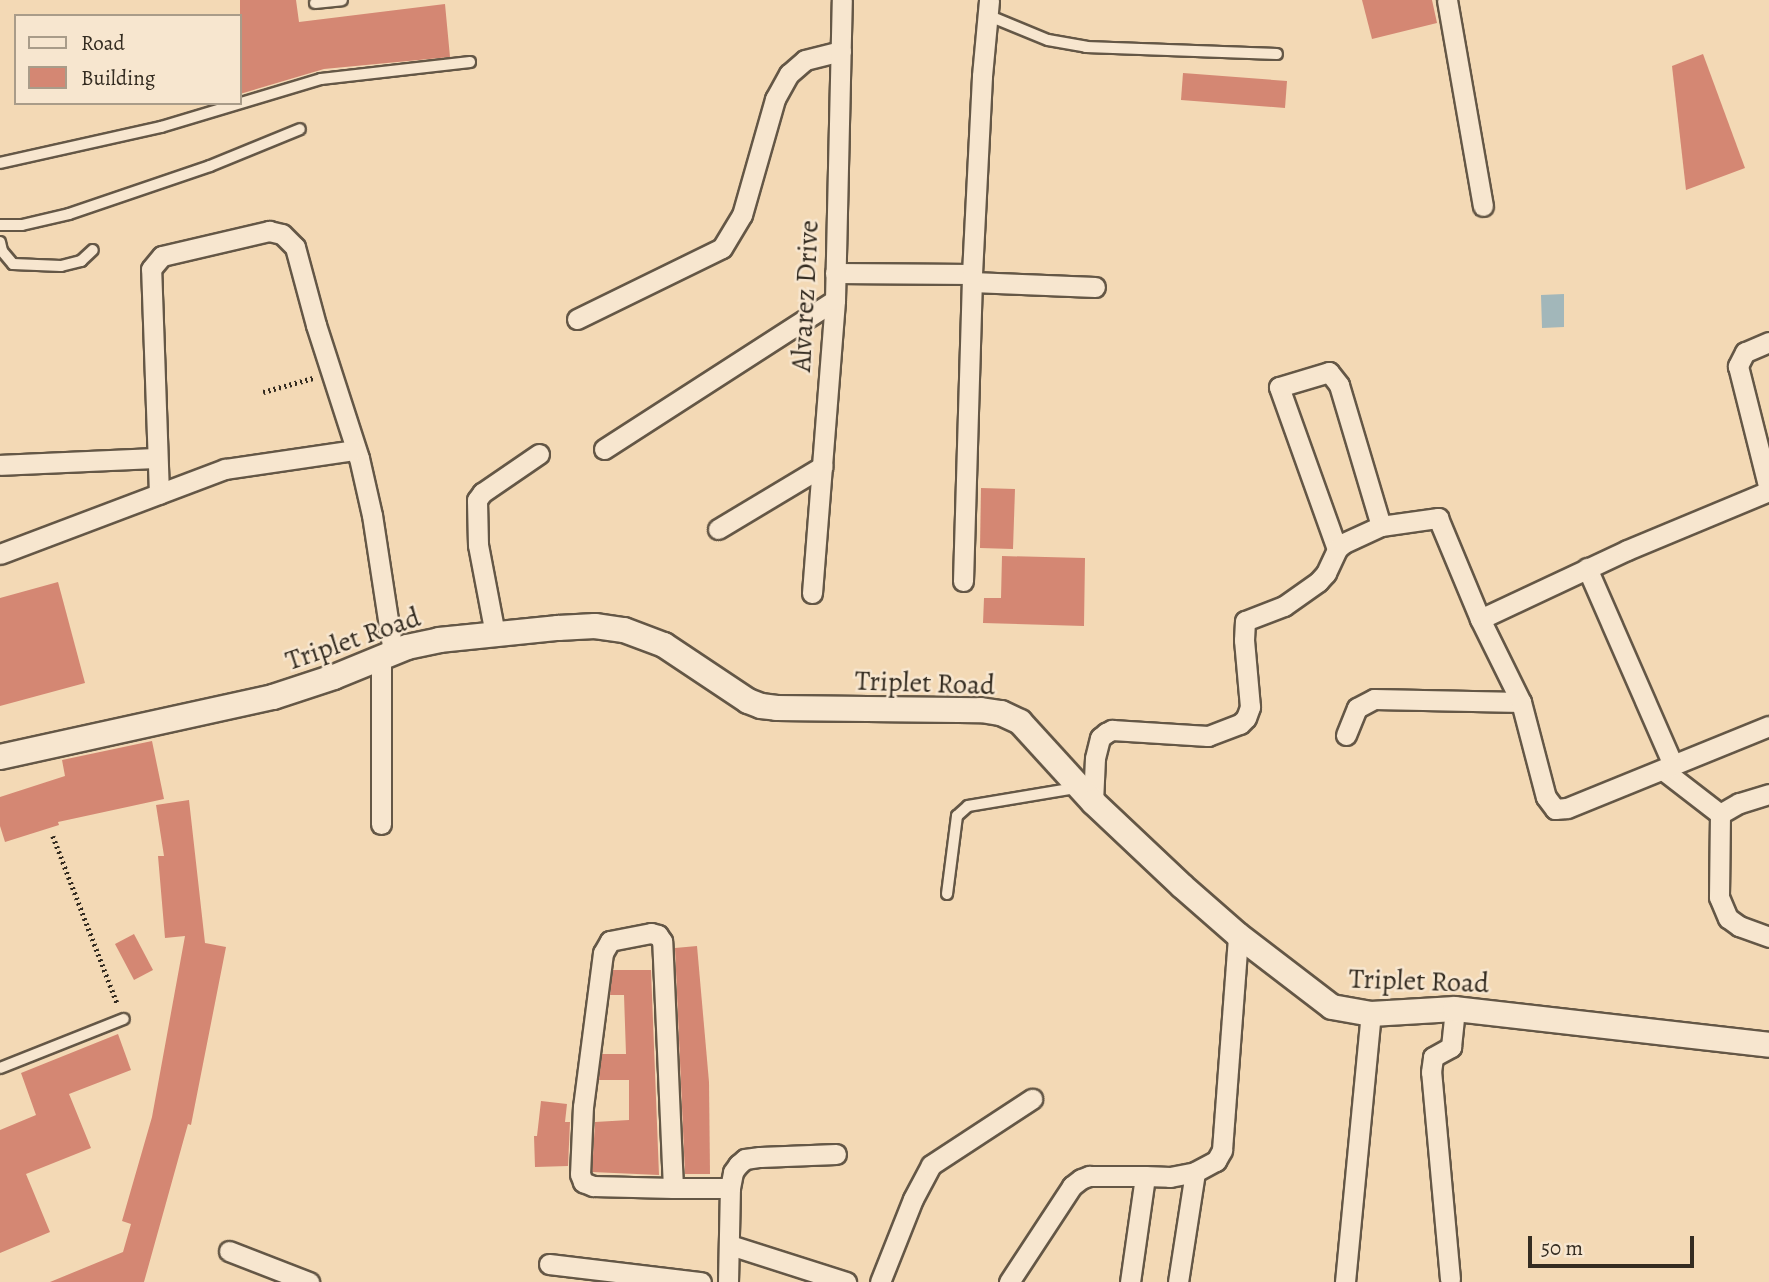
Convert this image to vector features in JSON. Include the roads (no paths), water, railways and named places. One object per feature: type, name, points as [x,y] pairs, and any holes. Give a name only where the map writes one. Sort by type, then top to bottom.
[{"type":"street","name":"Alvarez Drive","points":[[812,593],[835,300],[842,0]]},
{"type":"street","points":[[1447,0],[1483,206]]},
{"type":"street","points":[[963,581],[972,278],[988,7]]},
{"type":"street","points":[[577,319],[722,248],[742,215],[775,99],[789,74],[805,60],[841,51]]},
{"type":"street","points":[[159,494],[149,281],[151,270],[162,256],[269,231],[282,234],[295,247],[372,515],[387,655],[381,824]]},
{"type":"street","points":[[835,273],[972,278],[1095,287]]},
{"type":"street","points":[[604,449],[835,300]]},
{"type":"street","points":[[1480,619],[1587,568],[1769,490],[1738,366],[1745,352],[1769,342]]},
{"type":"street","points":[[1086,795],[1100,738],[1105,733],[1112,730],[1208,736],[1246,719],[1250,694],[1244,624],[1284,606],[1318,582],[1331,565],[1337,549],[1279,387],[1329,372],[1339,385],[1381,526]]},
{"type":"street","points":[[0,554],[225,469],[355,450]]},
{"type":"street","points":[[495,634],[478,545],[477,500],[482,493],[539,454]]},
{"type":"street","points":[[0,465],[157,458]]},
{"type":"street","points":[[718,530],[822,467]]},
{"type":"street","points":[[1337,549],[1381,526],[1438,518],[1480,619],[1521,702],[1546,797],[1555,809],[1567,808],[1769,726]]},
{"type":"street","points":[[1587,568],[1668,768],[1720,814],[1719,897],[1722,909],[1739,926],[1769,937]]},
{"type":"street","name":"Triplet Road","points":[[0,757],[273,697],[334,677],[387,655],[439,640],[595,626],[642,635],[664,645],[748,701],[776,708],[936,709],[1001,713],[1020,722],[1086,795],[1238,935],[1332,1007],[1371,1014],[1455,1009],[1769,1045]]},
{"type":"street","points":[[1346,734],[1357,708],[1374,699],[1521,702]]},
{"type":"street","points":[[1720,814],[1764,800]]},
{"type":"street","points":[[673,1188],[662,941],[658,935],[651,933],[610,941],[603,953],[583,1106],[580,1174],[583,1182],[593,1186],[673,1188],[730,1188]]},
{"type":"street","points":[[1009,1282],[1072,1186],[1080,1179],[1089,1176],[1170,1177],[1195,1172],[1216,1161],[1222,1150],[1238,935]]},
{"type":"street","points":[[1450,1279],[1431,1072],[1433,1057],[1451,1046],[1455,1009]]},
{"type":"street","points":[[1345,1282],[1371,1014]]},
{"type":"street","points":[[880,1282],[913,1199],[930,1165],[1032,1099]]},
{"type":"street","points":[[728,1282],[730,1188],[733,1172],[745,1159],[836,1154]]},
{"type":"street","points":[[1178,1282],[1195,1172]]},
{"type":"street","points":[[1130,1282],[1145,1176]]},
{"type":"street","points":[[730,1245],[846,1282]]},
{"type":"street","points":[[229,1251],[309,1282]]},
{"type":"street","points":[[549,1264],[701,1282]]},
{"type":"lane","points":[[315,3],[342,0]]},
{"type":"lane","points":[[988,7],[1039,37],[1086,47],[1277,54]]},
{"type":"lane","points":[[242,103],[321,79],[470,62]]},
{"type":"lane","points":[[0,163],[162,127],[235,105]]},
{"type":"lane","points":[[0,225],[22,225],[69,214],[209,166],[300,129]]},
{"type":"lane","points":[[0,242],[2,251],[13,264],[61,266],[81,261],[93,250]]},
{"type":"lane","points":[[947,894],[957,816],[968,806],[1086,795]]},
{"type":"lane","points":[[0,1068],[124,1019]]}]
